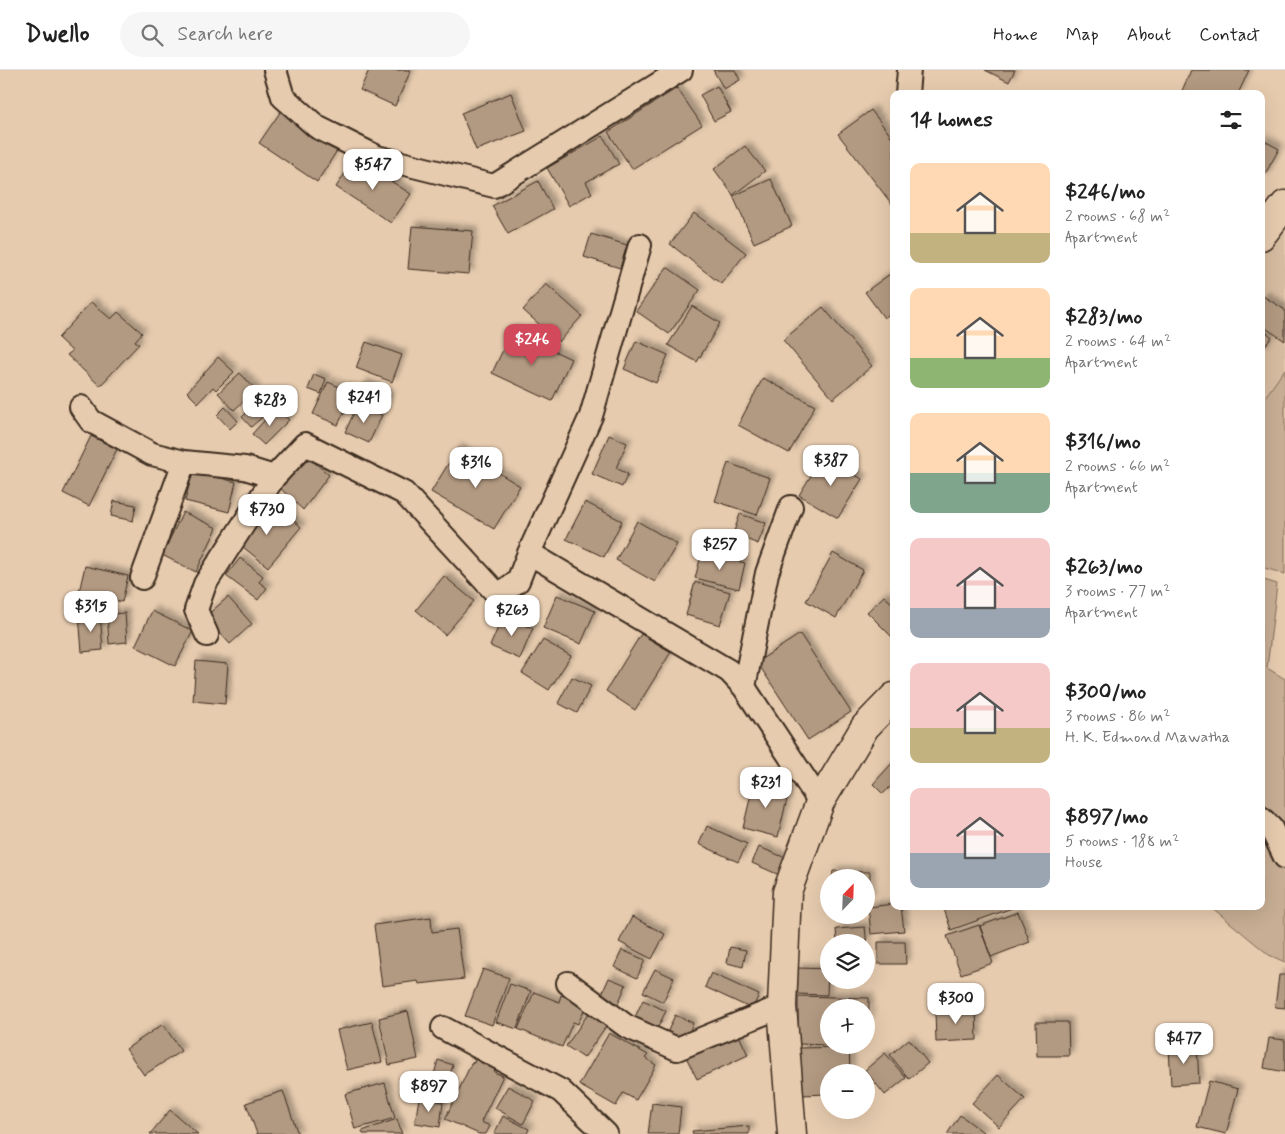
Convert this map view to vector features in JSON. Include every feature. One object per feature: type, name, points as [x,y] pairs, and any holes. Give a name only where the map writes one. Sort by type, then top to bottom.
[{"type":"main road","points":[[1265,231],[1285,205]]},
{"type":"main road","points":[[792,1134],[782,1006],[787,892],[820,802],[865,727],[890,701]]},
{"type":"street","points":[[275,70],[283,98],[317,127],[377,157],[494,186],[681,70]]},
{"type":"street","points":[[907,90],[909,70]]},
{"type":"street","points":[[207,634],[196,610],[205,584],[274,477],[305,444],[404,493],[498,595],[518,581],[591,416],[640,245]]},
{"type":"street","points":[[81,407],[91,421],[152,454],[184,462],[246,468],[274,477]]},
{"type":"street","points":[[142,578],[184,462]]},
{"type":"street","points":[[744,688],[767,573],[791,507]]},
{"type":"street","points":[[529,553],[729,671],[744,688],[820,802]]},
{"type":"street","points":[[1265,822],[1271,828],[1285,857]]},
{"type":"street","points":[[568,983],[626,1026],[677,1049],[782,1006]]},
{"type":"street","points":[[443,1028],[561,1092],[606,1134]]},
{"type":"shaded area","points":[[1285,205],[1285,369],[1265,397],[1265,231]]},
{"type":"shaded area","points":[[1285,369],[1285,574],[1265,568],[1265,397]]},
{"type":"shaded area","points":[[1265,580],[1277,584],[1267,668],[1285,679],[1285,962],[1269,955],[1215,910],[1265,910]]},
{"type":"building","points":[[369,70],[411,70],[395,106],[360,90]]},
{"type":"building","points":[[713,70],[735,70],[740,80],[724,89]]},
{"type":"building","points":[[985,70],[1015,70],[1009,82]]},
{"type":"building","points":[[1191,70],[1249,70],[1240,90],[1182,90]]},
{"type":"building","points":[[717,86],[731,112],[714,121],[700,95]]},
{"type":"building","points":[[677,88],[702,125],[632,169],[608,132]]},
{"type":"building","points":[[511,93],[526,131],[476,150],[461,113]]},
{"type":"building","points":[[871,110],[890,135],[890,202],[838,134]]},
{"type":"building","points":[[281,111],[338,149],[317,182],[259,143]]},
{"type":"building","points":[[603,136],[619,164],[586,182],[592,193],[569,206],[547,168]]},
{"type":"building","points":[[1265,141],[1279,149],[1265,174]]},
{"type":"building","points":[[745,146],[765,171],[733,195],[714,169]]},
{"type":"building","points":[[355,158],[411,194],[391,223],[336,187]]},
{"type":"building","points":[[771,179],[792,226],[754,243],[733,196]]},
{"type":"building","points":[[538,181],[553,209],[508,234],[492,206]]},
{"type":"building","points":[[694,213],[746,253],[721,284],[670,244]]},
{"type":"building","points":[[412,226],[473,231],[469,274],[408,269]]},
{"type":"building","points":[[591,234],[627,245],[620,268],[584,257]]},
{"type":"building","points":[[667,267],[700,290],[669,334],[636,311]]},
{"type":"building","points":[[890,274],[890,314],[884,318],[865,292]]},
{"type":"building","points":[[546,284],[582,316],[559,342],[523,310]]},
{"type":"building","points":[[1265,297],[1285,310],[1285,341],[1265,328]]},
{"type":"building","points":[[91,302],[111,319],[118,312],[142,333],[135,341],[139,344],[100,386],[67,355],[72,351],[58,338]]},
{"type":"building","points":[[692,306],[720,323],[697,362],[668,345]]},
{"type":"building","points":[[823,307],[872,366],[833,399],[783,340]]},
{"type":"building","points":[[512,331],[571,359],[552,401],[492,373]]},
{"type":"building","points":[[1265,331],[1272,337],[1265,346]]},
{"type":"building","points":[[636,341],[668,355],[656,383],[624,369]]},
{"type":"building","points":[[366,342],[402,355],[392,382],[356,368]]},
{"type":"building","points":[[218,357],[234,372],[216,390],[213,387],[198,403],[187,392]]},
{"type":"building","points":[[240,373],[256,390],[234,410],[218,393]]},
{"type":"building","points":[[314,374],[326,379],[321,394],[308,389]]},
{"type":"building","points":[[763,378],[815,406],[789,453],[738,425]]},
{"type":"building","points":[[328,382],[353,393],[338,425],[313,414]]},
{"type":"building","points":[[363,383],[390,395],[383,411],[356,399]]},
{"type":"building","points":[[265,395],[275,406],[251,427],[242,417]]},
{"type":"building","points":[[358,404],[382,415],[369,443],[345,432]]},
{"type":"building","points":[[225,407],[238,421],[230,429],[217,415]]},
{"type":"building","points":[[276,408],[289,420],[264,445],[252,434]]},
{"type":"building","points":[[609,435],[627,443],[616,468],[628,474],[622,487],[592,474]]},
{"type":"building","points":[[91,436],[117,449],[89,506],[63,493]]},
{"type":"building","points":[[458,448],[520,486],[494,529],[431,492]]},
{"type":"building","points":[[306,455],[329,475],[303,510],[279,487]]},
{"type":"building","points":[[823,456],[862,479],[838,518],[799,495]]},
{"type":"building","points":[[728,463],[770,478],[757,515],[715,501]]},
{"type":"building","points":[[193,471],[236,482],[229,512],[185,501]]},
{"type":"building","points":[[114,501],[136,505],[133,521],[111,516]]},
{"type":"building","points":[[585,502],[622,521],[604,557],[566,539]]},
{"type":"building","points":[[259,508],[275,521],[283,511],[301,527],[268,567],[233,539]]},
{"type":"building","points":[[183,512],[217,528],[196,572],[162,555]]},
{"type":"building","points":[[740,514],[766,523],[758,544],[733,534]]},
{"type":"building","points":[[637,521],[677,544],[655,582],[616,560]]},
{"type":"building","points":[[702,552],[745,563],[739,589],[695,578]]},
{"type":"building","points":[[833,553],[863,570],[836,618],[806,601]]},
{"type":"building","points":[[240,558],[263,576],[259,582],[267,588],[258,600],[226,576]]},
{"type":"building","points":[[85,566],[128,576],[122,602],[79,592]]},
{"type":"building","points":[[444,576],[474,601],[445,635],[416,610]]},
{"type":"building","points":[[695,582],[730,592],[720,625],[686,615]]},
{"type":"building","points":[[557,595],[595,611],[581,644],[543,628]]},
{"type":"building","points":[[884,596],[890,601],[890,635],[867,612]]},
{"type":"building","points":[[228,597],[252,624],[230,644],[205,617]]},
{"type":"building","points":[[152,611],[193,631],[175,666],[135,646]]},
{"type":"building","points":[[125,613],[127,642],[109,644],[107,614]]},
{"type":"building","points":[[100,614],[103,650],[82,652],[79,615]]},
{"type":"building","points":[[503,616],[533,628],[520,659],[490,646]]},
{"type":"building","points":[[641,634],[671,652],[635,710],[606,691]]},
{"type":"building","points":[[800,634],[851,712],[808,740],[757,662]]},
{"type":"building","points":[[543,640],[571,656],[549,690],[522,673]]},
{"type":"building","points":[[196,661],[228,664],[225,704],[193,701]]},
{"type":"building","points":[[572,677],[591,686],[577,713],[558,703]]},
{"type":"building","points":[[890,765],[890,787],[883,794],[873,784]]},
{"type":"building","points":[[754,782],[789,790],[778,837],[743,828]]},
{"type":"building","points":[[707,826],[747,844],[738,862],[699,844]]},
{"type":"building","points":[[759,847],[793,861],[786,878],[752,863]]},
{"type":"building","points":[[890,904],[890,910],[901,910],[904,931],[871,934],[870,924],[875,924],[875,906]]},
{"type":"building","points":[[944,910],[1007,910],[951,930]]},
{"type":"building","points":[[1018,912],[1030,942],[991,957],[980,926]]},
{"type":"building","points":[[431,917],[432,932],[457,929],[464,979],[419,984],[418,981],[382,986],[374,925]]},
{"type":"building","points":[[632,917],[665,934],[652,959],[619,942]]},
{"type":"building","points":[[979,925],[993,963],[961,974],[947,936]]},
{"type":"building","points":[[865,927],[866,934],[836,934],[836,929]]},
{"type":"building","points":[[878,942],[905,942],[906,964],[878,964]]},
{"type":"building","points":[[730,947],[746,950],[743,967],[727,963]]},
{"type":"building","points":[[622,950],[645,960],[637,978],[614,967]]},
{"type":"building","points":[[798,968],[820,969],[820,989],[827,989],[827,995],[796,994]]},
{"type":"building","points":[[483,969],[509,978],[492,1025],[465,1016]]},
{"type":"building","points":[[655,969],[674,978],[663,1002],[643,992]]},
{"type":"building","points":[[711,973],[759,995],[752,1009],[705,987]]},
{"type":"building","points":[[1279,975],[1285,975],[1285,1008],[1275,1007]]},
{"type":"building","points":[[609,978],[626,985],[618,1004],[601,996]]},
{"type":"building","points":[[510,984],[531,991],[517,1029],[496,1022]]},
{"type":"building","points":[[534,992],[559,1002],[561,995],[586,1006],[578,1024],[573,1022],[562,1047],[518,1029]]},
{"type":"building","points":[[798,996],[869,998],[820,999],[820,1045],[798,1044]]},
{"type":"building","points":[[643,1000],[666,1011],[657,1029],[634,1019]]},
{"type":"building","points":[[593,1007],[611,1019],[584,1058],[566,1046]]},
{"type":"building","points":[[976,1009],[977,1040],[936,1042],[935,1011]]},
{"type":"building","points":[[408,1011],[418,1059],[389,1065],[379,1018]]},
{"type":"building","points":[[675,1015],[693,1023],[686,1041],[667,1033]]},
{"type":"building","points":[[372,1022],[382,1062],[347,1070],[337,1030]]},
{"type":"building","points":[[1036,1022],[1068,1022],[1069,1056],[1037,1056]]},
{"type":"building","points":[[163,1024],[181,1051],[144,1075],[126,1049]]},
{"type":"building","points":[[737,1031],[748,1055],[697,1079],[685,1055]]},
{"type":"building","points":[[609,1033],[648,1055],[645,1058],[656,1065],[636,1100],[623,1093],[616,1106],[579,1085]]},
{"type":"building","points":[[1269,1038],[1285,1040],[1285,1072],[1264,1068]]},
{"type":"building","points":[[909,1039],[928,1063],[909,1079],[890,1055]]},
{"type":"building","points":[[1197,1045],[1199,1083],[1171,1085],[1169,1047]]},
{"type":"building","points":[[799,1048],[820,1048],[820,1054],[849,1054],[850,1064],[820,1064],[820,1094],[801,1095]]},
{"type":"building","points":[[885,1053],[906,1078],[885,1095],[875,1082],[875,1064],[872,1064]]},
{"type":"building","points":[[476,1056],[496,1066],[494,1072],[503,1076],[481,1122],[490,1126],[486,1134],[479,1134],[445,1119]]},
{"type":"building","points":[[438,1060],[453,1065],[448,1082],[433,1078]]},
{"type":"building","points":[[998,1075],[1025,1099],[999,1127],[972,1103]]},
{"type":"building","points":[[1209,1081],[1238,1089],[1226,1134],[1197,1127]]},
{"type":"building","points":[[385,1083],[395,1118],[355,1129],[345,1094]]},
{"type":"building","points":[[508,1086],[535,1101],[523,1124],[495,1108]]},
{"type":"building","points":[[283,1091],[298,1134],[257,1134],[246,1103]]},
{"type":"building","points":[[419,1098],[443,1102],[440,1127],[415,1123]]},
{"type":"building","points":[[652,1103],[681,1107],[678,1134],[648,1134]]},
{"type":"building","points":[[170,1110],[198,1134],[150,1134]]},
{"type":"building","points":[[960,1115],[986,1134],[947,1134]]},
{"type":"building","points":[[503,1116],[529,1129],[527,1134],[494,1134]]},
{"type":"building","points":[[397,1119],[402,1134],[363,1134],[362,1131]]},
{"type":"building","points":[[749,1126],[749,1134],[693,1134],[692,1131]]}]
